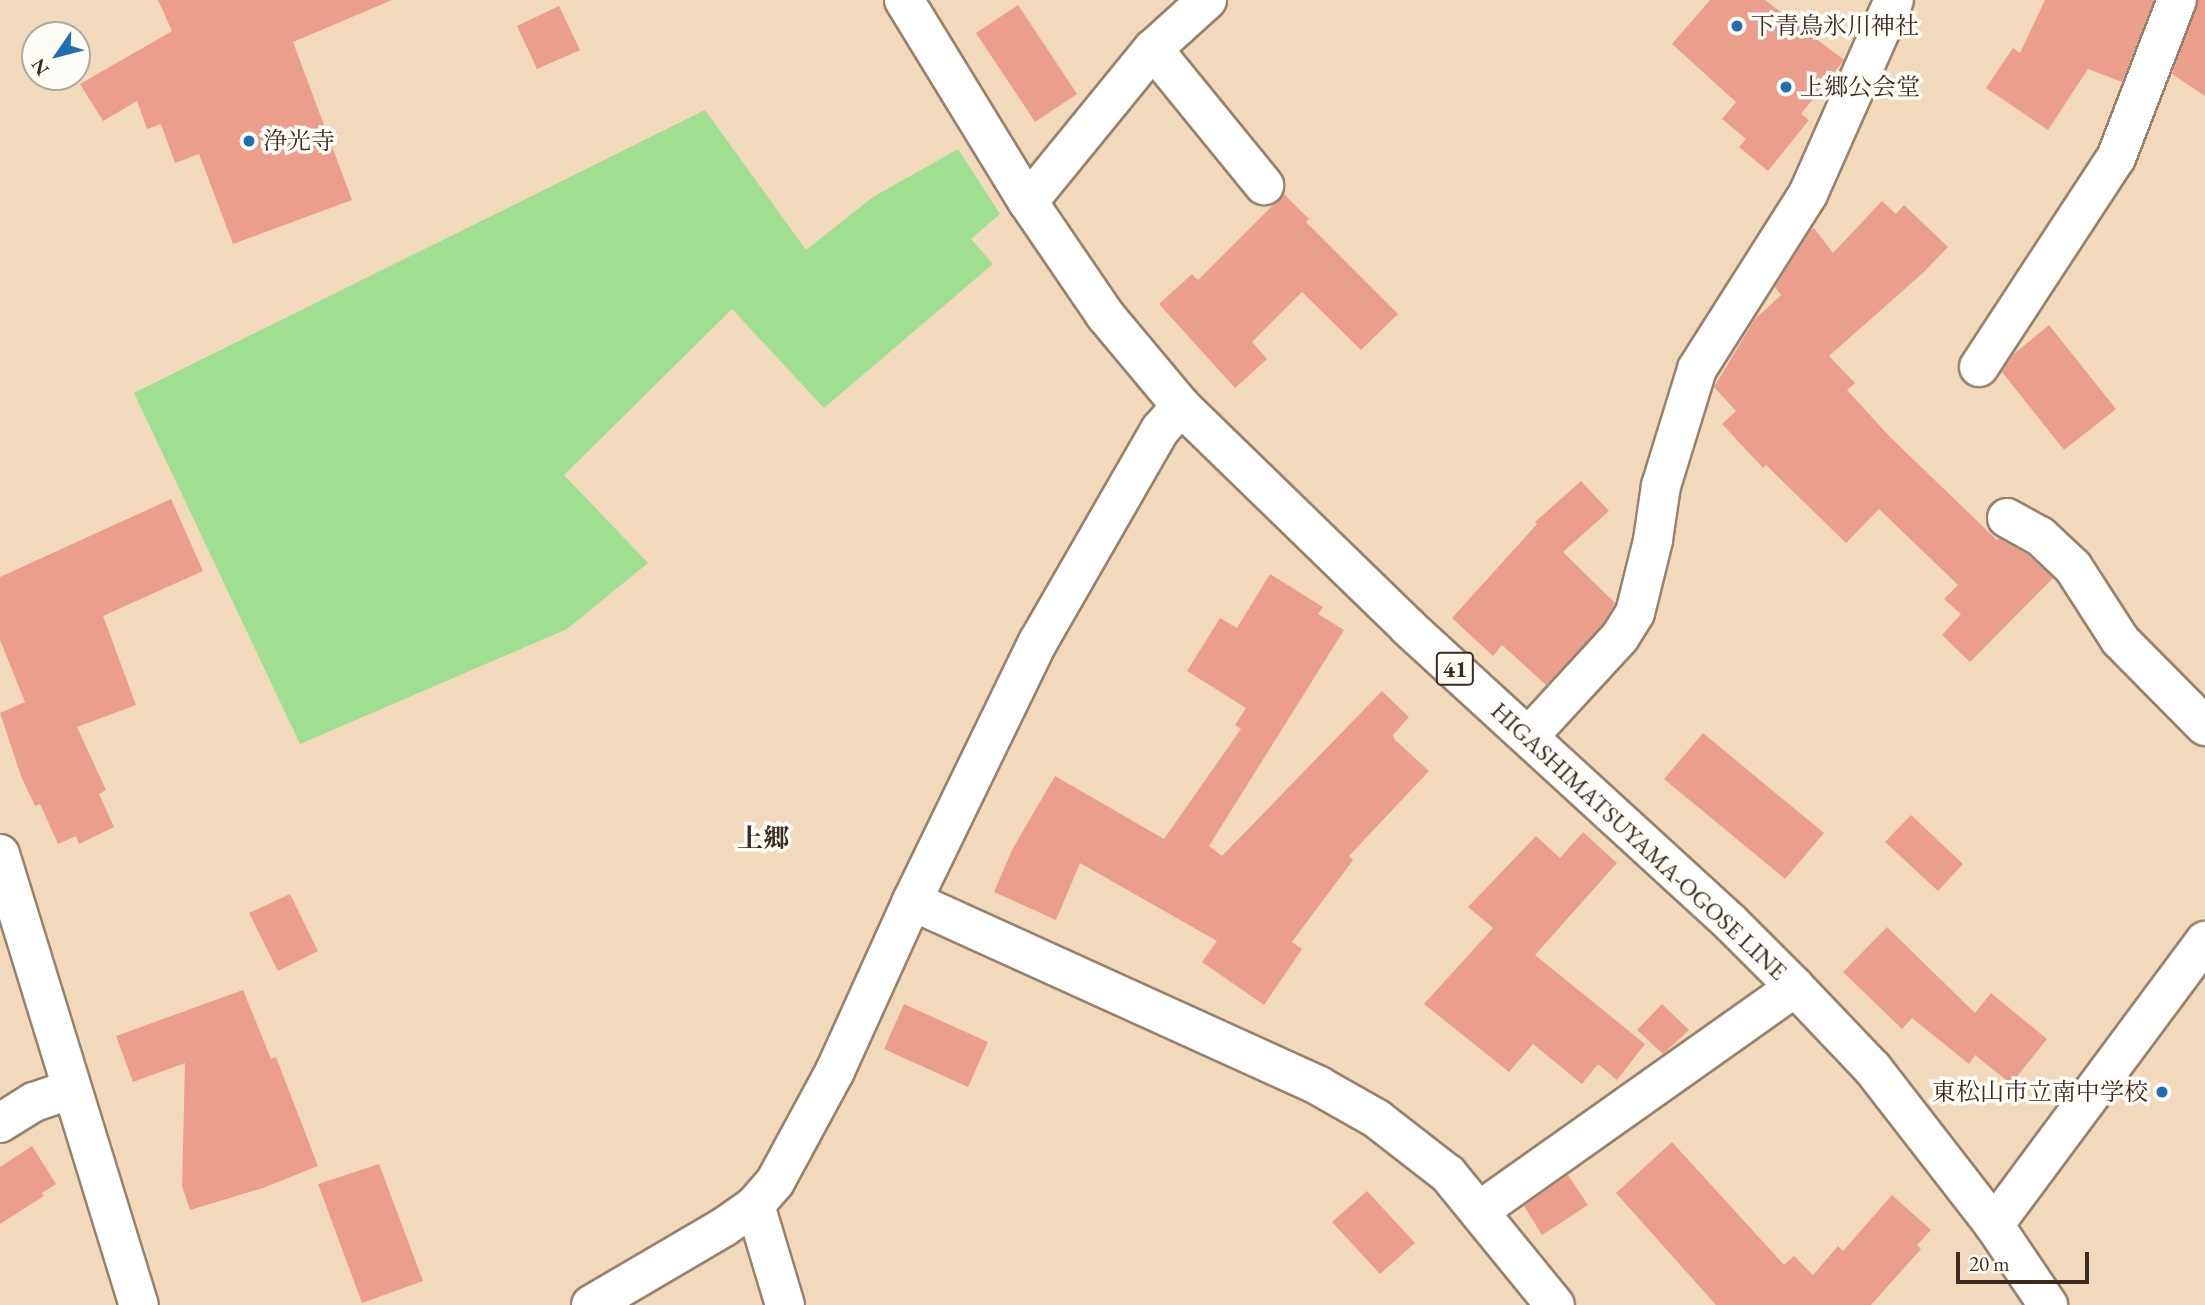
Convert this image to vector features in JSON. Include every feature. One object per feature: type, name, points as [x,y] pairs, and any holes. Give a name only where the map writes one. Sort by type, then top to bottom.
[{"type":"street","name":"HIGASHIMATSUYAMA-OGOSE LINE","points":[[904,0],[1028,202],[1105,315],[1181,406],[1408,627],[1730,922],[1795,987],[1873,1069],[1994,1225],[2048,1305]]},
{"type":"street","points":[[1028,202],[1153,49],[1207,0]]},
{"type":"street","points":[[1529,736],[1620,638],[1635,613],[1653,540],[1661,486],[1697,369],[1808,194],[1894,0]]},
{"type":"street","points":[[1979,367],[2116,158],[2177,0]]},
{"type":"street","points":[[1153,49],[1265,185]]},
{"type":"street","points":[[591,1305],[755,1205],[790,1159],[835,1071],[912,901],[1038,642],[1160,430],[1181,406]]},
{"type":"street","points":[[2007,518],[2040,536],[2073,567],[2120,640],[2205,726]]},
{"type":"street","points":[[0,854],[138,1305]]},
{"type":"street","points":[[912,901],[1319,1086],[1377,1119],[1448,1174],[1555,1305]]},
{"type":"street","points":[[1994,1225],[2205,941]]},
{"type":"street","points":[[1479,1211],[1795,987]]},
{"type":"street","points":[[0,1124],[34,1102],[72,1089]]},
{"type":"street","points":[[755,1205],[785,1305]]},
{"type":"green space","points":[[705,110],[806,250],[873,197],[958,149],[1000,214],[971,239],[993,264],[824,408],[732,309],[564,475],[648,563],[567,629],[300,744],[134,393]]},
{"type":"building","name":"浄光寺","points":[[158,0],[392,0],[293,42],[352,200],[233,244],[199,154],[175,163],[161,124],[147,129],[137,101],[103,121],[84,91],[91,91],[91,78],[172,31]]},
{"type":"building","points":[[1710,0],[1765,0],[1844,60],[1801,114],[1809,120],[1768,171],[1739,147],[1746,139],[1722,119],[1736,102],[1672,44]]},
{"type":"building","points":[[2045,0],[2154,0],[2122,82],[2088,69],[2048,130],[1986,88],[2013,48],[2020,53]]},
{"type":"building","points":[[2198,0],[2205,0],[2205,96],[2172,74]]},
{"type":"building","points":[[1018,5],[1077,94],[1035,122],[976,33]]},
{"type":"building","points":[[559,6],[580,50],[537,69],[517,26]]},
{"type":"building","points":[[1284,194],[1309,219],[1306,222],[1398,314],[1361,350],[1302,292],[1252,342],[1267,359],[1235,388],[1159,304],[1192,274],[1198,280]]},
{"type":"building","points":[[1882,201],[1896,214],[1904,205],[1948,247],[1924,272],[1829,356],[1855,383],[1847,390],[1890,437],[1997,540],[1999,538],[2027,554],[2053,578],[1970,662],[1942,635],[1961,614],[1944,599],[1958,585],[1879,509],[1846,543],[1766,465],[1763,468],[1722,424],[1736,411],[1714,387],[1755,319],[1781,295],[1775,287],[1811,230],[1814,228],[1833,253]]},
{"type":"building","points":[[2049,325],[2116,409],[2064,450],[2002,372],[2014,354]]},
{"type":"building","points":[[1581,481],[1609,511],[1563,552],[1615,603],[1603,624],[1546,685],[1502,645],[1493,656],[1452,618],[1537,524],[1535,522]]},
{"type":"building","points":[[171,499],[203,571],[103,616],[136,705],[77,727],[106,790],[99,794],[114,827],[79,844],[76,836],[58,844],[40,804],[35,806],[21,776],[0,713],[25,702],[0,640],[0,577]]},
{"type":"building","points":[[1270,574],[1323,607],[1318,614],[1344,630],[1209,846],[1222,856],[1382,691],[1409,717],[1393,735],[1395,740],[1429,771],[1349,856],[1353,860],[1292,942],[1302,949],[1264,1005],[1202,962],[1217,941],[1080,863],[1056,920],[994,892],[1012,850],[1055,776],[1164,839],[1241,729],[1235,725],[1246,708],[1187,671],[1220,618],[1237,628]]},
{"type":"building","points":[[1703,733],[1824,833],[1785,879],[1664,779]]},
{"type":"building","points":[[1911,815],[1963,864],[1938,891],[1885,842]]},
{"type":"building","points":[[1583,832],[1617,863],[1535,955],[1645,1044],[1617,1080],[1598,1064],[1582,1084],[1533,1044],[1509,1072],[1424,1004],[1493,928],[1468,907],[1536,836],[1560,858]]},
{"type":"building","points":[[290,894],[318,951],[278,971],[249,913]]},
{"type":"building","points":[[1887,927],[1975,1013],[1991,993],[2047,1039],[2011,1084],[1975,1055],[1969,1064],[1912,1018],[1902,1029],[1843,972]]},
{"type":"building","points":[[243,990],[271,1059],[276,1057],[318,1166],[263,1188],[190,1210],[182,1186],[185,1063],[133,1082],[116,1036]]},
{"type":"building","points":[[904,1004],[988,1042],[968,1087],[884,1049]]},
{"type":"building","points":[[1662,1004],[1689,1030],[1663,1054],[1637,1030]]},
{"type":"building","points":[[1672,1142],[1784,1265],[1794,1256],[1813,1275],[1838,1246],[1843,1251],[1892,1195],[1931,1230],[1917,1245],[1921,1249],[1871,1305],[1716,1305],[1616,1193]]},
{"type":"building","points":[[32,1146],[56,1184],[42,1193],[44,1196],[0,1224],[0,1167]]},
{"type":"building","points":[[379,1164],[423,1281],[362,1303],[318,1184]]},
{"type":"building","points":[[1568,1175],[1588,1205],[1542,1235],[1524,1206]]},
{"type":"building","points":[[1367,1191],[1415,1243],[1380,1274],[1332,1222]]},
{"type":"place","name":"下青鳥氷川神社","points":[[1737,26]]},
{"type":"place","name":"上郷公会堂","points":[[1786,87]]},
{"type":"place","name":"浄光寺","points":[[249,141]]},
{"type":"place","name":"東松山市立南中学校","points":[[2162,1092]]},
{"type":"district","name":"上郷","points":[[763,839]]}]
